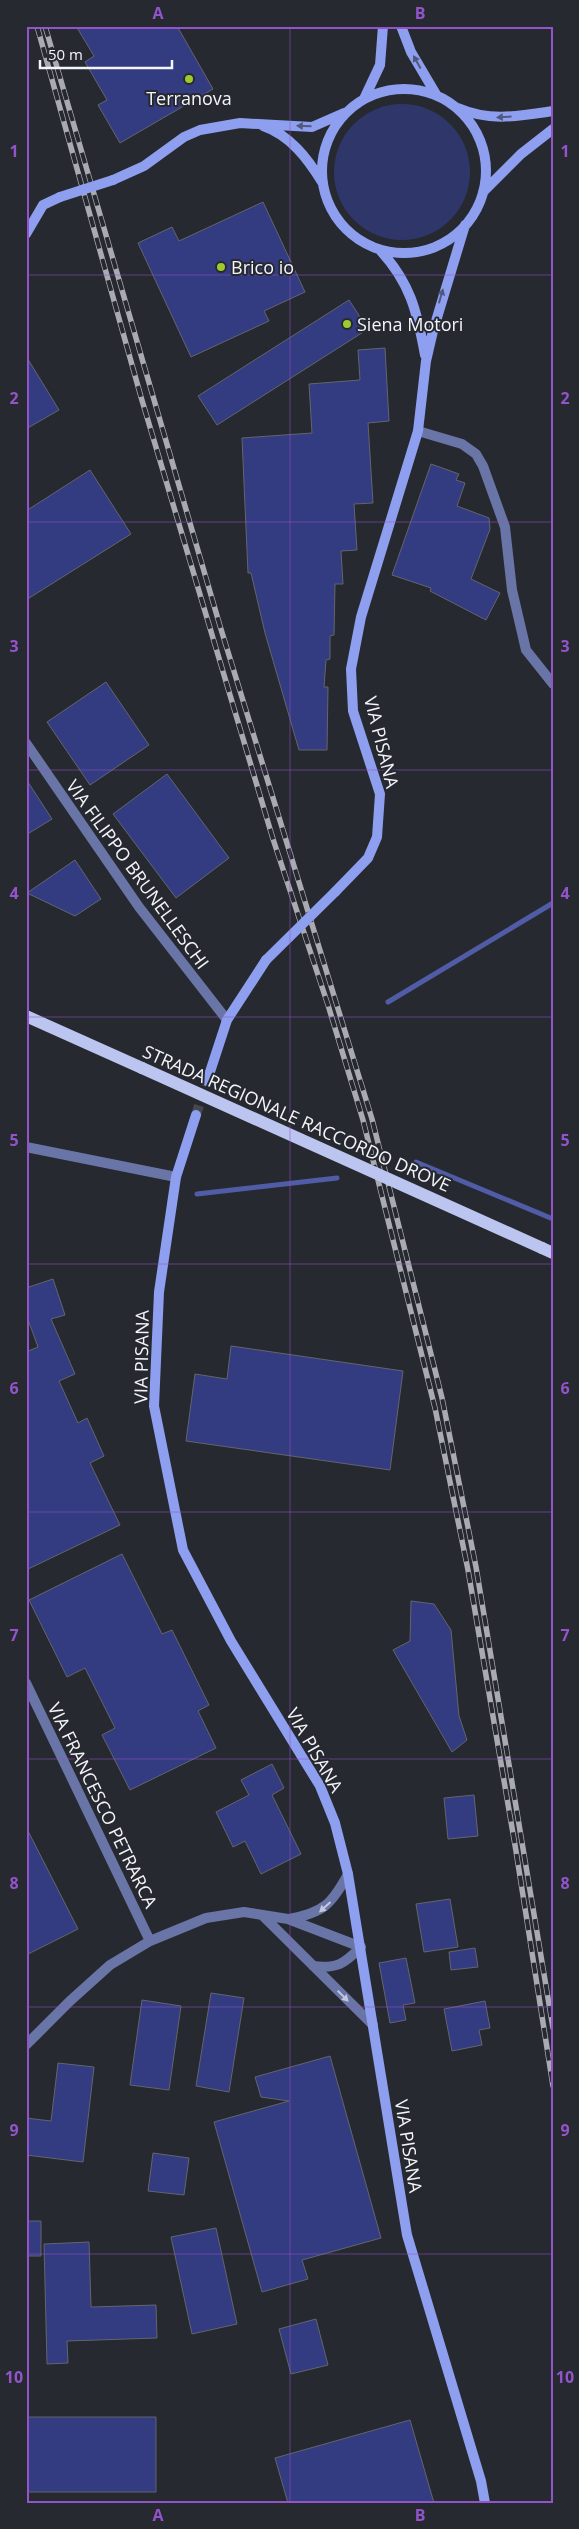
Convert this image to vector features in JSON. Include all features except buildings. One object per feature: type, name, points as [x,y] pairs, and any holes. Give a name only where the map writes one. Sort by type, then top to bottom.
[{"type":"main road","name":"STRADA REGIONALE RACCORDO DROVE","points":[[26,1016],[549,1250]]},
{"type":"street","points":[[364,99],[380,65],[383,26]]},
{"type":"street","name":"VIA PISANA","points":[[401,26],[411,52],[437,96]]},
{"type":"street","name":"VIA PISANA","points":[[207,1082],[227,1020],[266,960],[368,858],[377,837],[380,794],[353,711],[351,669],[361,617],[418,431],[426,361],[440,302],[465,226],[476,210],[483,192],[486,173],[484,154],[478,136],[468,120],[454,106],[437,96],[419,90],[400,89],[382,92],[364,99],[348,110],[335,126],[326,143],[322,162],[322,182],[329,204],[341,223],[358,239],[379,249],[402,252],[425,250],[447,240],[465,226]]},
{"type":"street","points":[[454,106],[476,115],[497,118],[553,111]]},
{"type":"street","points":[[26,234],[40,209],[47,202],[60,196],[113,180],[144,166],[184,137],[200,130],[232,123],[316,126],[348,110]]},
{"type":"street","points":[[258,124],[276,132],[296,147],[322,182]]},
{"type":"street","points":[[483,192],[521,154],[553,129]]},
{"type":"street","name":"VIA PISANA","points":[[379,249],[396,268],[409,290],[417,313],[426,361]]},
{"type":"street","points":[[418,431],[462,444],[476,454],[484,466],[505,527],[512,590],[526,650],[553,684]]},
{"type":"street","name":"VIA FILIPPO BRUNELLESCHI","points":[[26,743],[139,907],[227,1020]]},
{"type":"street","name":"VIA PISANA","points":[[196,1115],[176,1178],[158,1292],[154,1406],[183,1550],[232,1642],[320,1786],[335,1824],[348,1874],[361,1947],[407,2235],[481,2480],[485,2503]]},
{"type":"street","points":[[26,1147],[176,1178]]},
{"type":"street","name":"VIA FRANCESCO PETRARCA","points":[[26,1683],[150,1941]]},
{"type":"street","points":[[288,1919],[318,1912],[338,1893],[348,1874]]},
{"type":"street","points":[[26,2045],[70,2001],[110,1965],[150,1941],[206,1918],[244,1912],[288,1919],[361,1947],[341,1965],[330,1968],[313,1966]]},
{"type":"street","points":[[262,1915],[373,2025]]},
{"type":"shaded area","points":[[402,104],[428,109],[440,115],[450,124],[459,134],[465,146],[470,172],[465,198],[459,210],[450,220],[440,229],[428,235],[402,240],[376,235],[364,229],[354,220],[345,210],[339,198],[334,172],[339,146],[345,134],[354,124],[364,115],[376,109]]},
{"type":"waterway","points":[[388,1002],[553,903]]},
{"type":"waterway","points":[[416,1162],[553,1219]]},
{"type":"waterway","points":[[197,1194],[337,1178]]},
{"type":"tunnel","points":[[196,1115],[207,1081]]},
{"type":"railway","points":[[37,26],[141,397],[273,839],[328,1005],[363,1120],[435,1408],[468,1570],[516,1851],[553,2086]]},
{"type":"railway","points":[[45,26],[220,626],[372,1119],[442,1398],[476,1567],[553,2028]]},
{"type":"place","name":"Terranova","points":[[189,79]]},
{"type":"place","name":"Brico io","points":[[221,267]]},
{"type":"place","name":"Siena Motori","points":[[347,324]]}]
